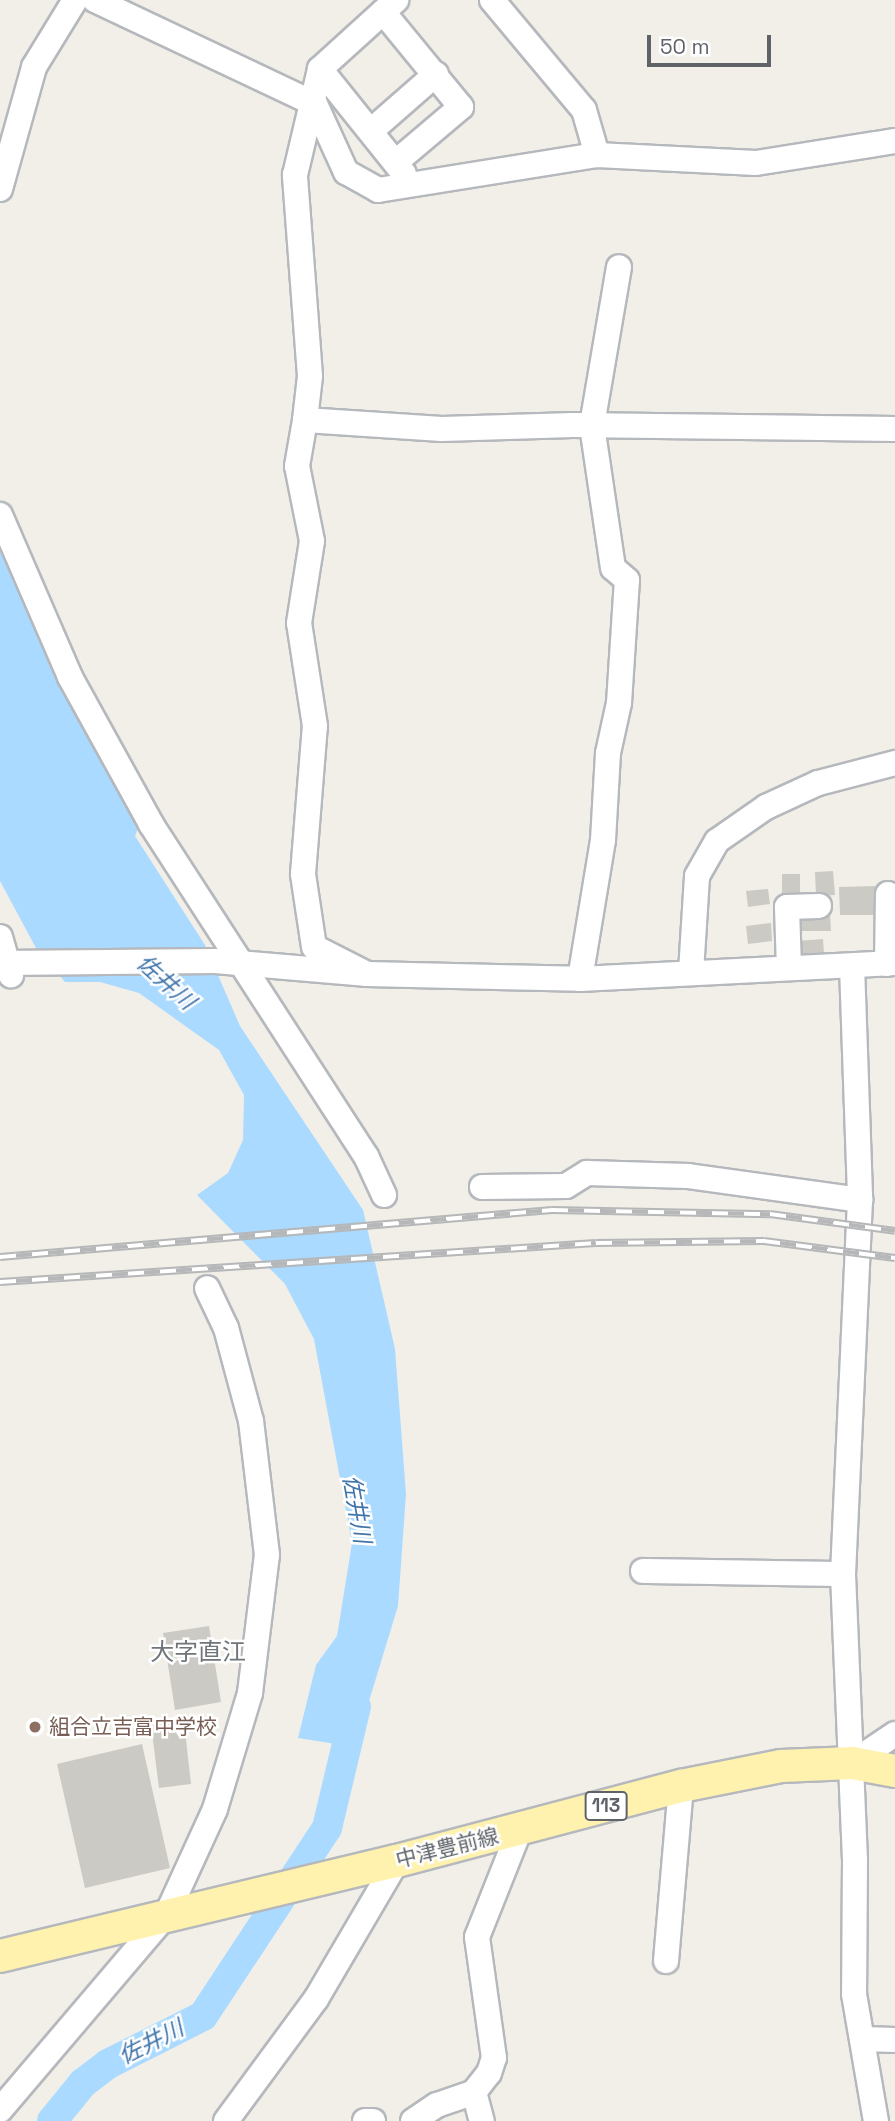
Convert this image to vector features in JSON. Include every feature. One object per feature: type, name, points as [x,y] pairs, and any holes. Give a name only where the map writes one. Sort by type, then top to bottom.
[{"type":"main road","name":"中津豊前線","points":[[0,1956],[179,1911],[397,1861],[681,1786],[781,1766],[852,1763],[895,1771]]},
{"type":"street","points":[[0,189],[34,67],[75,0]]},
{"type":"street","points":[[95,0],[122,7],[315,104],[346,172],[378,190],[415,188],[597,155],[755,163],[895,141]]},
{"type":"street","points":[[492,0],[584,110],[597,155]]},
{"type":"street","points":[[367,974],[314,947],[303,874],[315,726],[299,623],[312,541],[297,466],[310,376],[295,175],[315,104],[320,69],[389,6],[461,107],[396,162]]},
{"type":"street","points":[[320,69],[372,130],[415,188]]},
{"type":"street","points":[[372,130],[436,74]]},
{"type":"street","points":[[580,979],[603,840],[608,753],[620,703],[627,580],[613,568],[592,425],[619,267]]},
{"type":"street","points":[[305,420],[442,429],[592,425],[895,429]]},
{"type":"street","points":[[0,515],[70,677],[150,824],[232,964],[366,1156],[384,1195]]},
{"type":"street","points":[[691,972],[697,876],[717,841],[766,807],[818,783],[895,763]]},
{"type":"street","points":[[0,937],[11,967],[232,964],[367,974],[580,979],[852,966],[891,963],[888,894]]},
{"type":"street","points":[[789,968],[788,907],[819,905]]},
{"type":"street","points":[[852,966],[860,1200],[843,1574],[852,1763],[854,1994],[876,2121]]},
{"type":"street","points":[[482,1187],[566,1186],[587,1173],[688,1176],[860,1200]]},
{"type":"street","points":[[0,2110],[179,1911],[215,1809],[250,1693],[267,1555],[251,1421],[226,1328],[207,1288]]},
{"type":"street","points":[[643,1572],[843,1574]]},
{"type":"street","points":[[852,1763],[895,1734]]},
{"type":"street","points":[[666,1961],[681,1786]]},
{"type":"street","points":[[413,2121],[436,2105],[474,2092],[494,2058],[477,1937],[520,1829]]},
{"type":"street","points":[[226,2121],[316,1999],[397,1861]]},
{"type":"street","points":[[863,2039],[895,2040]]},
{"type":"street","points":[[474,2092],[482,2121]]},
{"type":"street","points":[[365,2121],[373,2121]]},
{"type":"water","points":[[0,551],[96,749],[140,823],[135,836],[205,945],[240,1026],[363,1210],[395,1349],[406,1494],[398,1606],[355,1747],[298,1738],[316,1665],[337,1636],[352,1543],[314,1339],[285,1284],[197,1195],[228,1173],[243,1140],[244,1095],[219,1050],[139,993],[100,982],[65,982],[36,948],[0,881]]},
{"type":"building","points":[[833,871],[835,895],[816,896],[815,872]]},
{"type":"building","points":[[782,874],[800,874],[800,897],[782,897]]},
{"type":"building","points":[[875,886],[875,915],[840,915],[839,887]]},
{"type":"building","points":[[768,889],[770,904],[748,907],[746,891]]},
{"type":"building","points":[[830,914],[831,931],[801,931],[801,915]]},
{"type":"building","points":[[771,923],[772,941],[748,944],[746,926]]},
{"type":"building","points":[[823,939],[824,954],[798,957],[797,941]]},
{"type":"building","points":[[209,1626],[221,1702],[175,1710],[163,1633]]},
{"type":"building","points":[[184,1722],[191,1784],[159,1788],[151,1725]]},
{"type":"building","points":[[142,1744],[170,1868],[85,1888],[57,1764]]},
{"type":"waterway","name":"佐井川","points":[[52,2121],[83,2083],[108,2064],[203,2016],[327,1828],[356,1706]]},
{"type":"railway","points":[[0,1257],[552,1210],[770,1214],[895,1231]]},
{"type":"railway","points":[[0,1282],[596,1243],[764,1241],[895,1258]]},
{"type":"place","name":"組合立吉富中学校","points":[[35,1727]]},
{"type":"district","name":"大字直江","points":[[198,1652]]}]
